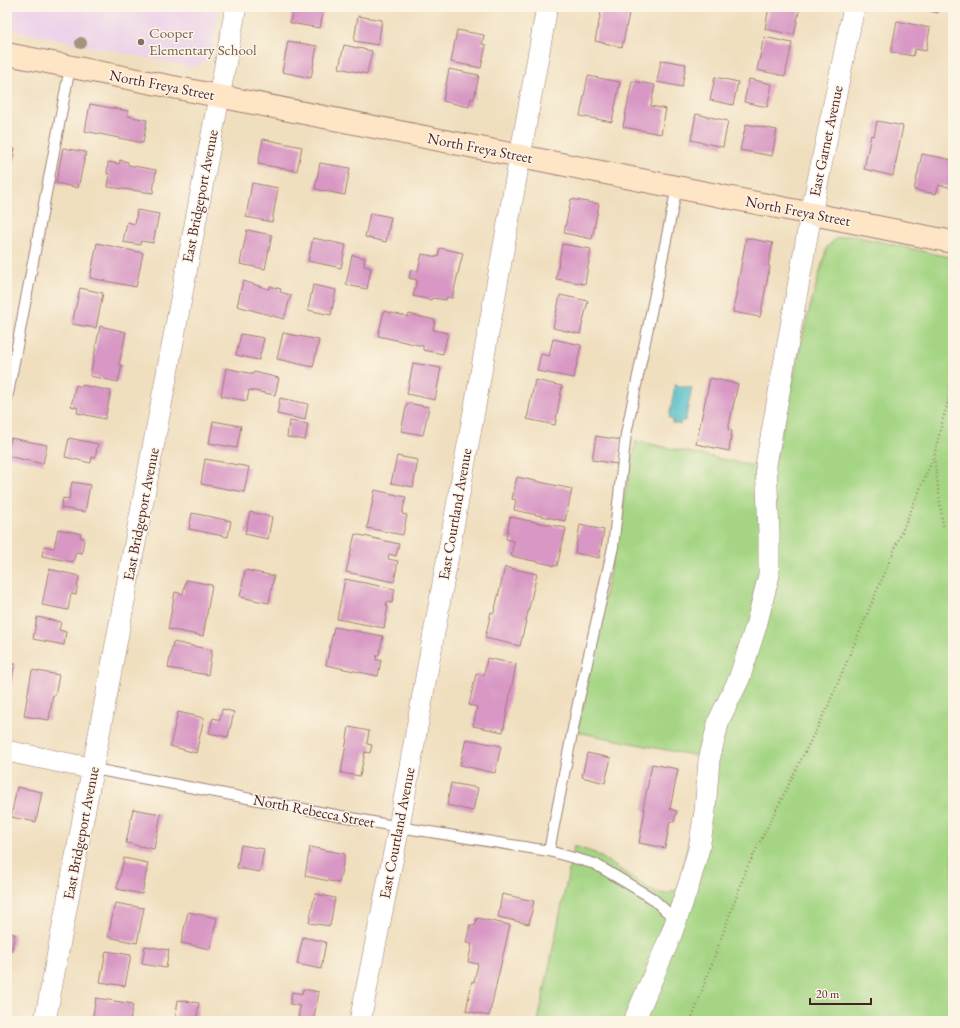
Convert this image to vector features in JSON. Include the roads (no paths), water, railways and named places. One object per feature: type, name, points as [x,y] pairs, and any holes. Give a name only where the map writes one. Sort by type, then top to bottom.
[{"type":"street","name":"East Bridgeport Avenue","points":[[45,1021],[94,769],[236,7]]},
{"type":"street","name":"East Courtland Avenue","points":[[360,1021],[398,828],[547,7]]},
{"type":"street","name":"East Garnet Avenue","points":[[634,1021],[671,936],[689,884],[699,848],[709,760],[719,720],[739,679],[756,626],[769,575],[766,465],[811,214],[854,7]]},
{"type":"street","name":"North Freya Street","points":[[7,54],[953,242]]},
{"type":"street","name":"North Rebecca Street","points":[[7,751],[94,769]]},
{"type":"lane","points":[[7,398],[70,67]]},
{"type":"lane","points":[[549,851],[577,708],[612,547],[626,434],[677,186]]},
{"type":"lane","name":"North Rebecca Street","points":[[94,769],[398,828],[549,851],[595,864],[652,898],[676,920]]},
{"type":"water","points":[[675,385],[692,388],[685,421],[681,421],[680,425],[672,423],[673,419],[669,418]]},
{"type":"place","name":"Cooper Elementary School","points":[[141,42]]}]
